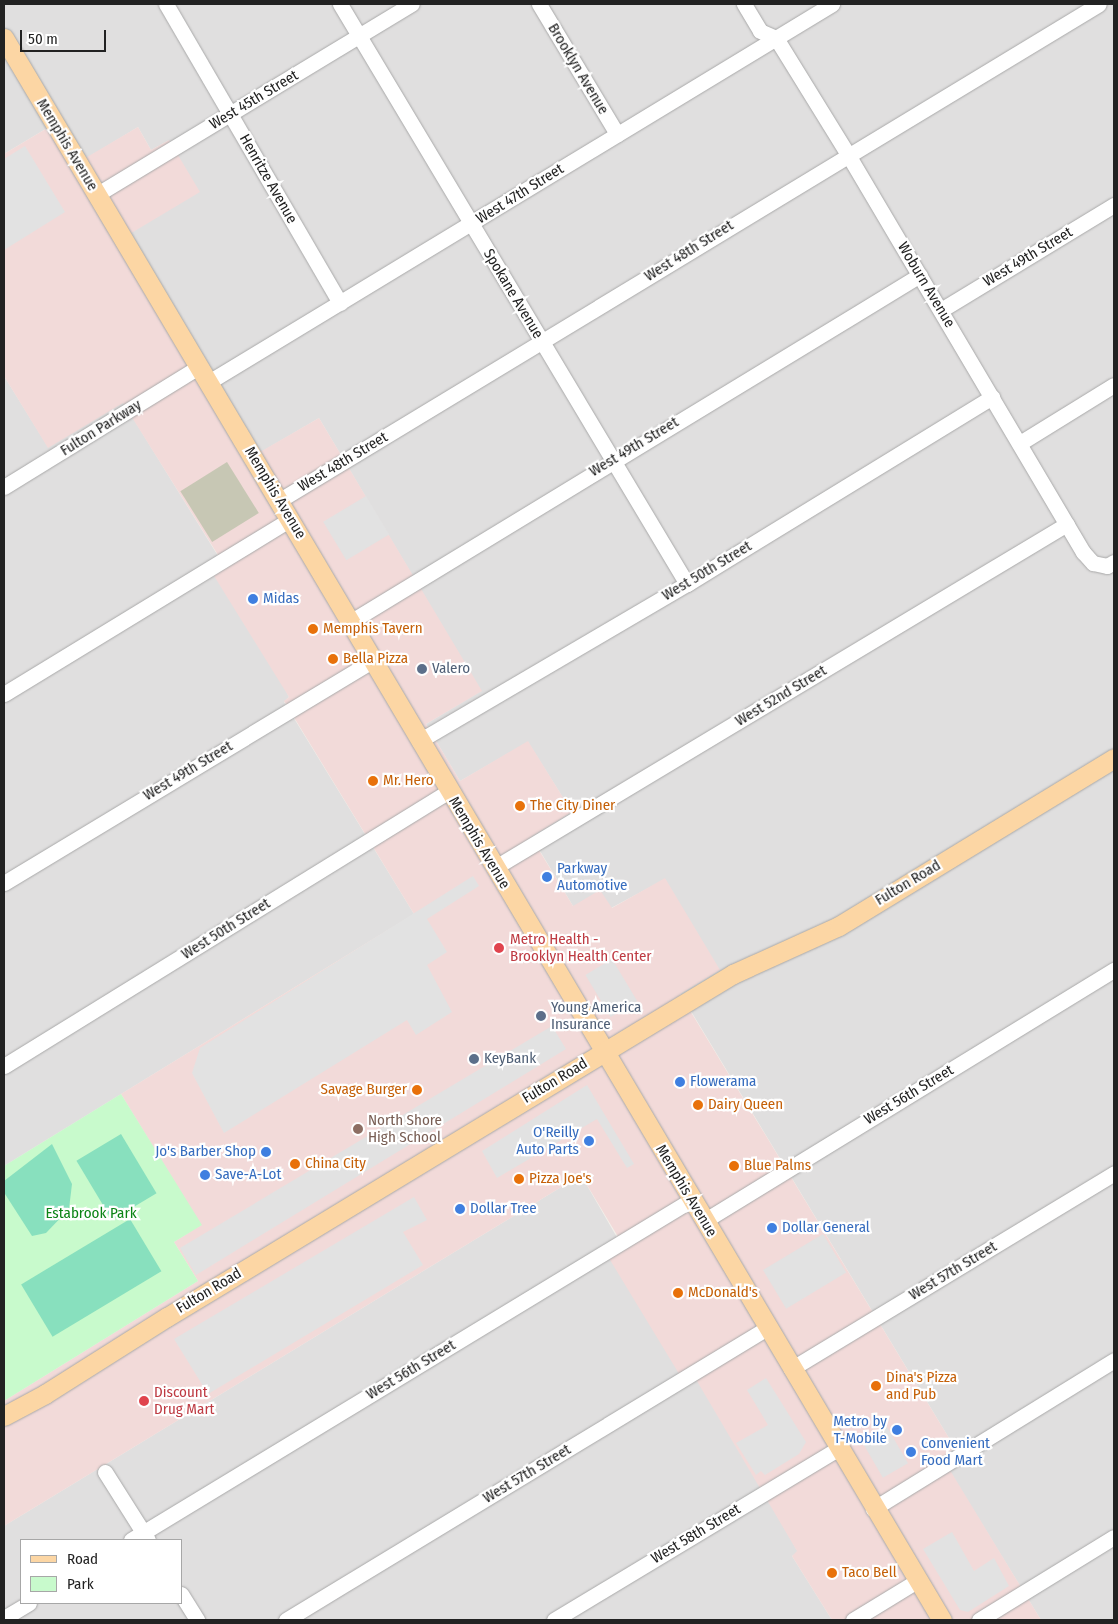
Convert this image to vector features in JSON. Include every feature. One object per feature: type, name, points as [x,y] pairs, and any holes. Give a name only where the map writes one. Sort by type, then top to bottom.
[{"type":"main road","name":"Memphis Avenue","points":[[4,38],[202,376],[280,500],[419,741],[838,1449],[942,1620]]},
{"type":"main road","name":"Fulton Road","points":[[4,1416],[45,1394],[733,974],[839,926],[1114,758]]},
{"type":"street","name":"Henritze Avenue","points":[[166,4],[340,303]]},
{"type":"street","name":"Spokane Avenue","points":[[340,4],[687,584]]},
{"type":"street","name":"West 45th Street","points":[[96,195],[412,4]]},
{"type":"street","name":"Brooklyn Avenue","points":[[539,4],[617,134]]},
{"type":"street","name":"Woburn Avenue","points":[[744,4],[760,32],[776,38],[847,153],[1067,524],[1093,562],[1111,564]]},
{"type":"street","name":"West 47th Street","points":[[202,376],[340,303],[832,4]]},
{"type":"street","name":"West 48th Street","points":[[280,500],[847,153],[1099,4]]},
{"type":"street","name":"West 49th Street","points":[[941,310],[1114,205]]},
{"type":"street","name":"West 49th Street","points":[[350,622],[613,460],[920,275]]},
{"type":"street","name":"Fulton Parkway","points":[[4,487],[202,376]]},
{"type":"street","points":[[1020,442],[1114,385]]},
{"type":"street","name":"West 50th Street","points":[[419,741],[687,584],[992,397]]},
{"type":"street","points":[[4,694],[291,519]]},
{"type":"street","name":"West 52nd Street","points":[[494,868],[1067,524]]},
{"type":"street","name":"West 49th Street","points":[[4,883],[373,660]]},
{"type":"street","name":"West 50th Street","points":[[4,1066],[449,791]]},
{"type":"street","name":"West 56th Street","points":[[704,1220],[1114,970]]},
{"type":"street","name":"West 57th Street","points":[[791,1369],[1114,1173]]},
{"type":"street","name":"West 56th Street","points":[[141,1538],[691,1200]]},
{"type":"street","name":"West 57th Street","points":[[286,1620],[767,1328]]},
{"type":"street","points":[[874,1509],[1114,1360]]},
{"type":"street","name":"West 58th Street","points":[[554,1620],[838,1449]]},
{"type":"street","points":[[105,1472],[141,1538]]},
{"type":"street","points":[[979,1620],[1114,1537]]},
{"type":"street","points":[[853,1620],[917,1581]]},
{"type":"street","points":[[182,1596],[197,1620]]},
{"type":"street","points":[[4,1618],[27,1604]]},
{"type":"shaded area","points":[[4,4],[1114,4],[1114,1620],[1041,1620],[941,1457],[955,1448],[680,993],[665,879],[611,908],[573,906],[531,836],[572,812],[528,742],[460,781],[426,724],[481,691],[319,418],[261,452],[128,236],[169,140],[151,150],[138,127],[82,161],[59,121],[4,154]]},
{"type":"shaded area","points":[[59,121],[82,160],[138,127],[151,150],[169,140],[200,192],[128,235],[260,452],[319,418],[482,691],[426,724],[460,781],[528,741],[572,812],[531,837],[573,906],[600,890],[612,908],[665,878],[720,970],[680,994],[955,1448],[942,1457],[1041,1620],[832,1620],[792,1556],[797,1551],[694,1376],[684,1382],[604,1250],[620,1240],[581,1175],[4,1526],[4,1401],[198,1281],[174,1242],[201,1225],[121,1094],[414,914],[284,701],[289,697],[211,571],[223,563],[123,403],[48,448],[4,376],[4,154]]},
{"type":"shaded area","points":[[25,146],[65,212],[4,250],[4,159]]},
{"type":"shaded area","points":[[4,376],[48,447],[123,402],[223,564],[289,697],[284,702],[414,914],[4,1166]]},
{"type":"shaded area","points":[[227,462],[259,513],[212,542],[180,491]]},
{"type":"shaded area","points":[[366,496],[389,535],[346,560],[323,522]]},
{"type":"shaded area","points":[[473,876],[479,886],[427,919],[447,952],[427,965],[452,1012],[416,1035],[407,1020],[224,1133],[192,1073],[200,1048]]},
{"type":"shaded area","points":[[612,959],[637,1001],[611,1017],[585,975]]},
{"type":"shaded area","points":[[552,1026],[566,1049],[196,1275],[180,1248]]},
{"type":"shaded area","points":[[587,1085],[634,1164],[627,1168],[597,1119],[497,1178],[482,1151]]},
{"type":"shaded area","points":[[581,1175],[798,1552],[792,1556],[832,1620],[4,1620],[4,1526]]},
{"type":"shaded area","points":[[414,1197],[427,1220],[403,1232],[423,1265],[208,1394],[174,1339]]},
{"type":"shaded area","points":[[823,1234],[846,1273],[786,1309],[763,1270]]},
{"type":"shaded area","points":[[766,1378],[806,1442],[799,1454],[765,1475],[761,1471],[756,1475],[736,1443],[768,1425],[747,1390]]},
{"type":"shaded area","points":[[887,1427],[908,1463],[883,1478],[862,1442]]},
{"type":"shaded area","points":[[952,1532],[974,1571],[994,1558],[1009,1586],[968,1612],[960,1610],[923,1549]]},
{"type":"green space","name":"Estabrook Park","points":[[121,1094],[202,1225],[174,1242],[198,1281],[4,1401],[4,1166]]},
{"type":"green space","points":[[121,1134],[157,1193],[112,1220],[76,1161]]},
{"type":"green space","points":[[52,1144],[72,1184],[69,1209],[46,1233],[32,1236],[5,1194],[4,1181]]},
{"type":"green space","points":[[130,1219],[161,1271],[53,1337],[21,1284]]},
{"type":"place","name":"Midas","points":[[253,599]]},
{"type":"place","name":"Memphis Tavern","points":[[313,629]]},
{"type":"place","name":"Bella Pizza","points":[[333,659]]},
{"type":"place","name":"Valero","points":[[422,669]]},
{"type":"place","name":"Mr. Hero","points":[[373,781]]},
{"type":"place","name":"The City Diner","points":[[520,806]]},
{"type":"place","name":"Parkway Automotive","points":[[547,877]]},
{"type":"place","name":"Metro Health - Brooklyn Health Center","points":[[499,948]]},
{"type":"place","name":"Young America Insurance","points":[[541,1016]]},
{"type":"place","name":"KeyBank","points":[[474,1059]]},
{"type":"place","name":"Flowerama","points":[[680,1082]]},
{"type":"place","name":"Savage Burger","points":[[417,1090]]},
{"type":"place","name":"Dairy Queen","points":[[698,1105]]},
{"type":"place","name":"North Shore High School","points":[[358,1129]]},
{"type":"place","name":"O'Reilly Auto Parts","points":[[589,1141]]},
{"type":"place","name":"Jo's Barber Shop","points":[[266,1152]]},
{"type":"place","name":"China City","points":[[295,1164]]},
{"type":"place","name":"Blue Palms","points":[[734,1166]]},
{"type":"place","name":"Save-A-Lot","points":[[205,1175]]},
{"type":"place","name":"Pizza Joe's","points":[[519,1179]]},
{"type":"place","name":"Dollar Tree","points":[[460,1209]]},
{"type":"place","name":"Dollar General","points":[[772,1228]]},
{"type":"place","name":"McDonald's","points":[[678,1293]]},
{"type":"place","name":"Dina's Pizza and Pub","points":[[876,1386]]},
{"type":"place","name":"Discount Drug Mart","points":[[144,1401]]},
{"type":"place","name":"Metro by T-Mobile","points":[[897,1430]]},
{"type":"place","name":"Convenient Food Mart","points":[[911,1452]]},
{"type":"place","name":"Taco Bell","points":[[832,1573]]}]
